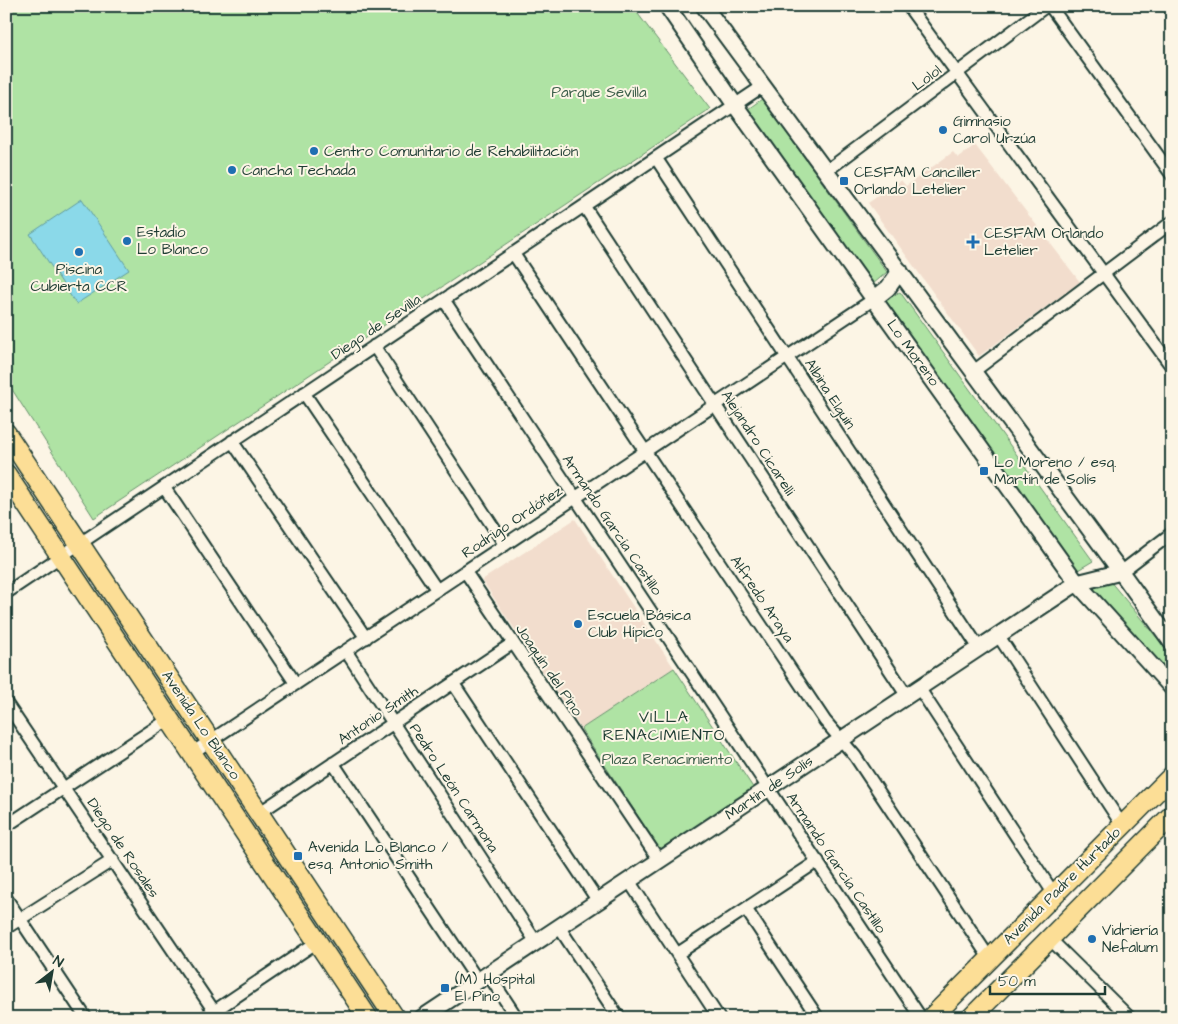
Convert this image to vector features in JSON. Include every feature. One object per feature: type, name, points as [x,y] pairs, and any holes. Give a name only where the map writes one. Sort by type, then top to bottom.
[{"type":"main road","name":"Avenida Lo Blanco","points":[[6,433],[395,1018]]},
{"type":"main road","name":"Avenida Lo Blanco","points":[[6,474],[368,1018]]},
{"type":"main road","name":"Avenida Padre Hurtado","points":[[931,1018],[1172,776]]},
{"type":"main road","name":"Avenida Padre Hurtado","points":[[971,1018],[1172,815]]},
{"type":"street","name":"Lo Moreno","points":[[667,6],[735,105],[1077,583],[1172,688]]},
{"type":"street","points":[[704,6],[1172,643]]},
{"type":"street","points":[[908,6],[1172,367]]},
{"type":"street","name":"Lolol","points":[[825,172],[1046,6]]},
{"type":"street","points":[[1050,6],[1172,175]]},
{"type":"street","name":"Diego de Sevilla","points":[[6,593],[764,86]]},
{"type":"street","name":"Albina Elguín","points":[[656,158],[980,648]]},
{"type":"street","name":"Alejandro Cicarelli","points":[[584,206],[715,404],[1054,894]]},
{"type":"street","points":[[974,371],[1172,222]]},
{"type":"street","name":"Alfredo Araya","points":[[513,253],[825,721],[855,756],[990,959]]},
{"type":"street","points":[[874,299],[888,288],[900,271]]},
{"type":"street","name":"Rodrigo Ordóñez","points":[[192,754],[874,299]]},
{"type":"street","name":"Armando García Castillo","points":[[444,300],[921,1018]]},
{"type":"street","points":[[374,346],[505,545]]},
{"type":"street","points":[[304,393],[437,590]]},
{"type":"street","points":[[232,442],[366,638]]},
{"type":"street","points":[[164,487],[296,684]]},
{"type":"street","points":[[1121,572],[1172,533]]},
{"type":"street","name":"Joaquín del Pino","points":[[465,571],[659,860]]},
{"type":"street","name":"Martín de Solís","points":[[422,1018],[1077,583],[1121,572]]},
{"type":"street","points":[[998,635],[1122,826]]},
{"type":"street","name":"Antonio Smith","points":[[259,813],[513,643]]},
{"type":"street","name":"Pedro León Carmona","points":[[346,651],[536,942]]},
{"type":"street","points":[[453,683],[598,901]]},
{"type":"street","name":"Diego de Rosales","points":[[6,702],[214,1011]]},
{"type":"street","points":[[6,826],[169,719]]},
{"type":"street","points":[[333,763],[483,978],[517,1018]]},
{"type":"street","points":[[6,928],[113,860]]},
{"type":"street","points":[[677,954],[818,861]]},
{"type":"street","points":[[629,880],[719,1018]]},
{"type":"street","points":[[6,898],[86,1018]]},
{"type":"street","points":[[746,908],[818,1018]]},
{"type":"street","points":[[559,927],[619,1018]]},
{"type":"street","points":[[1050,939],[1130,1018]]},
{"type":"street","points":[[204,1018],[317,942]]},
{"type":"shaded area","name":"CESFAM Orlando Letelier","points":[[975,145],[1080,282],[979,356],[868,203],[901,180],[906,186],[953,152],[958,158]]},
{"type":"shaded area","name":"Escuela Básica Club Hípico","points":[[575,519],[674,668],[581,729],[482,580]]},
{"type":"green space","name":"Parque Sevilla","points":[[6,6],[632,6],[710,109],[94,518],[6,380]]},
{"type":"green space","points":[[762,99],[887,272],[873,284],[748,109]]},
{"type":"green space","points":[[900,292],[1093,561],[1073,573],[880,303]]},
{"type":"green space","points":[[1109,580],[1172,656],[1172,683],[1088,590]]},
{"type":"green space","name":"Plaza Renacimiento","points":[[674,668],[754,789],[661,851],[581,729]]},
{"type":"water","name":"Piscina Cubierta CCR","points":[[82,199],[129,270],[76,304],[30,234]]},
{"type":"place","name":"Gimnasio Carol Urzúa","points":[[943,130]]},
{"type":"place","name":"Centro Comunitario de Rehabilitación","points":[[314,151]]},
{"type":"place","name":"Cancha Techada","points":[[232,170]]},
{"type":"place","name":"CESFAM Canciller Orlando Letelier","points":[[844,181]]},
{"type":"place","name":"Estadio Lo Blanco","points":[[127,241]]},
{"type":"place","name":"CESFAM Orlando Letelier","points":[[973,242]]},
{"type":"place","name":"Piscina Cubierta CCR","points":[[79,252]]},
{"type":"place","name":"Lo Moreno / esq. Martín de Solís","points":[[984,471]]},
{"type":"place","name":"Escuela Básica Club Hípico","points":[[578,624]]},
{"type":"place","name":"Avenida Lo Blanco / esq. Antonio Smith","points":[[298,856]]},
{"type":"place","name":"Vidriería Nefalum","points":[[1092,939]]},
{"type":"place","name":"(M) Hospital El Pino","points":[[445,988]]},
{"type":"district","name":"VILLA RENACIMIENTO","points":[[664,726]]}]
